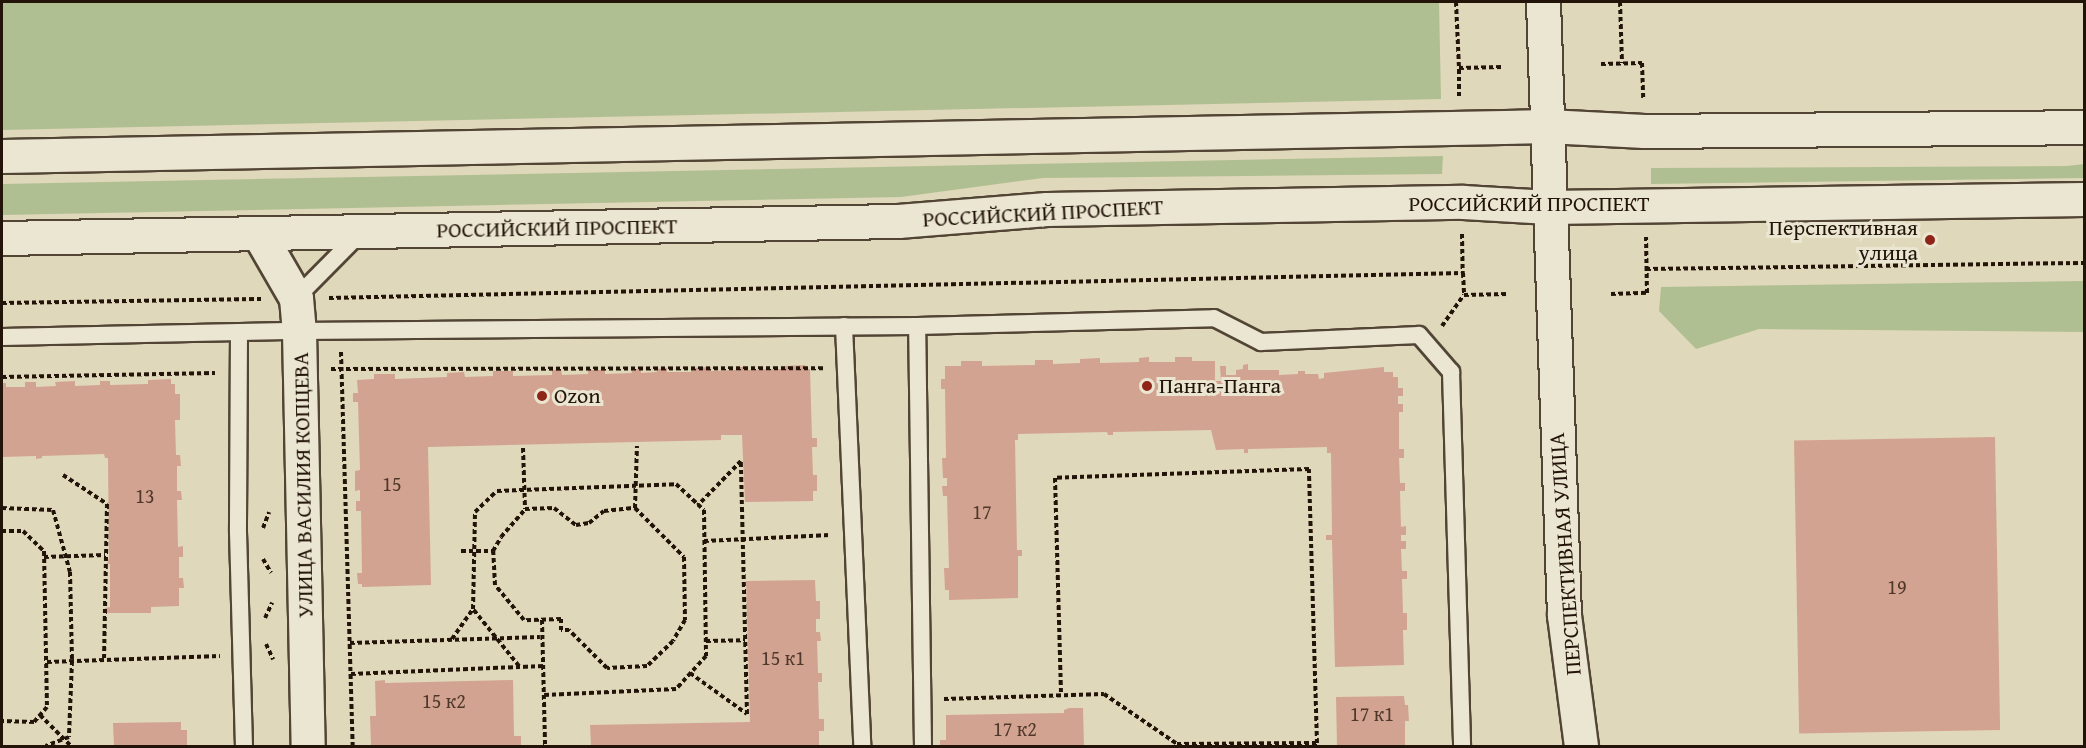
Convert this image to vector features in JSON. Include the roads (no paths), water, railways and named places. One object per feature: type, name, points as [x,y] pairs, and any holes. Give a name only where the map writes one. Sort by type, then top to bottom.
[{"type":"main road","name":"ПЕРСПЕКТИВНАЯ УЛИЦА","points":[[1544,2],[1564,615],[1581,747]]},
{"type":"main road","points":[[2,156],[1547,126],[1644,130],[2085,127]]},
{"type":"main road","name":"РОССИЙСКИЙ ПРОСПЕКТ","points":[[2,238],[898,221],[1047,209],[1463,202],[1549,207],[2085,200]]},
{"type":"main road","name":"УЛИЦА ВАСИЛИЯ КОПЦЕВА","points":[[259,234],[296,298],[299,331],[308,747]]},
{"type":"lane","points":[[296,298],[361,232]]},
{"type":"lane","points":[[2,338],[299,331],[917,326],[1214,318],[1260,342],[1419,335],[1451,372],[1462,747]]},
{"type":"lane","points":[[844,326],[862,747]]},
{"type":"lane","points":[[917,326],[923,747]]},
{"type":"lane","points":[[239,332],[241,655],[244,747]]},
{"type":"place","name":"Перспективная улица","points":[[1930,240]]},
{"type":"place","name":"Панга-Панга","points":[[1147,386]]},
{"type":"place","name":"Ozon","points":[[542,396]]}]
